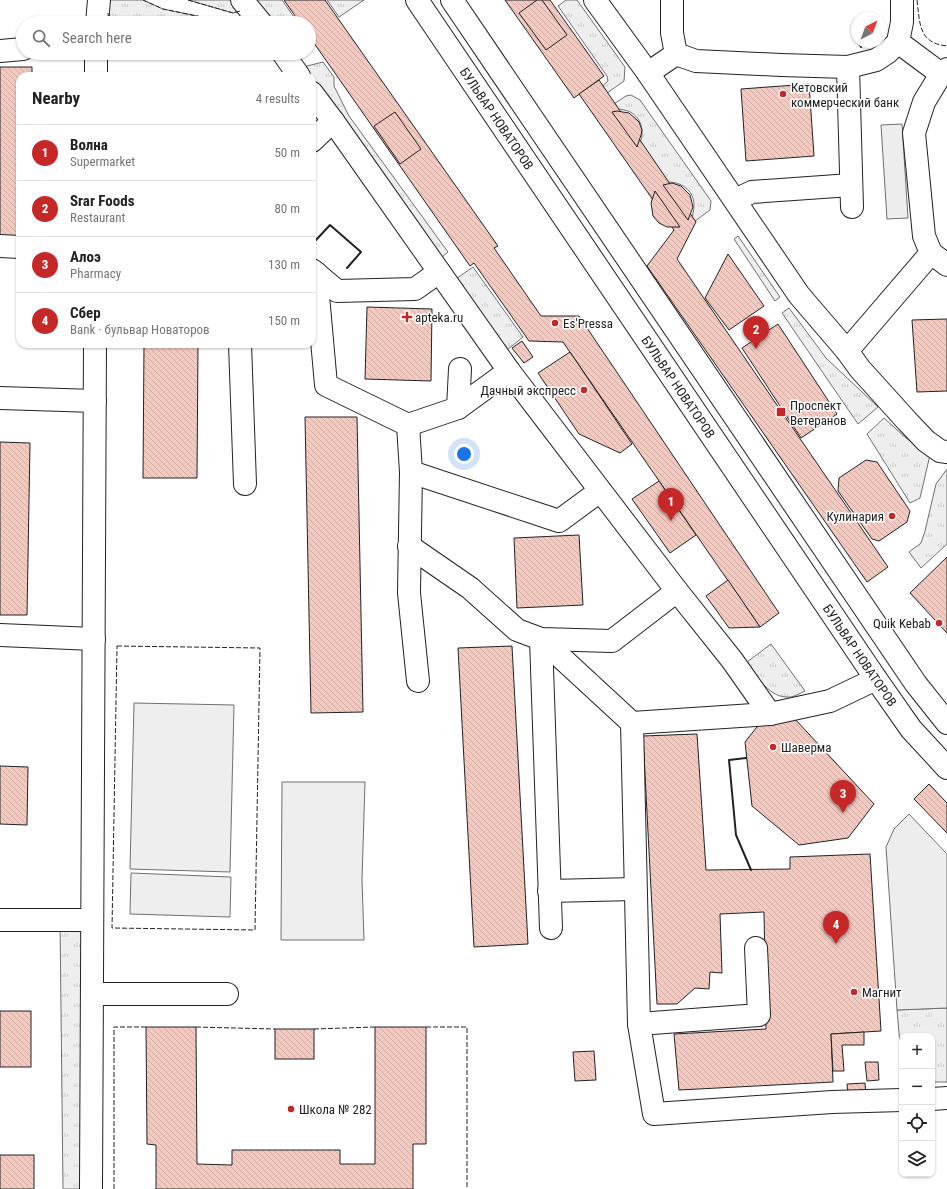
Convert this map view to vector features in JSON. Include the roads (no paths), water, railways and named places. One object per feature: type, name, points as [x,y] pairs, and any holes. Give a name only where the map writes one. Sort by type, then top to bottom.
[{"type":"street","points":[[98,16],[99,0]]},
{"type":"street","points":[[242,0],[255,16]]},
{"type":"street","name":"БУЛЬВАР НОВАТОРОВ","points":[[417,0],[876,679],[911,729],[947,768]]},
{"type":"street","points":[[452,0],[916,684],[947,723]]},
{"type":"street","points":[[596,0],[648,73],[799,295],[860,369],[926,441],[940,451],[947,452]]},
{"type":"street","points":[[672,0],[672,33],[676,54]]},
{"type":"street","points":[[676,54],[696,61],[781,66],[848,67],[876,60],[888,52],[898,42],[902,22],[902,0]]},
{"type":"street","points":[[847,352],[939,259],[924,236],[914,133],[924,102],[944,71],[898,42]]},
{"type":"street","points":[[0,51],[16,50]]},
{"type":"street","points":[[648,73],[676,54]]},
{"type":"street","points":[[96,60],[96,72]]},
{"type":"street","points":[[288,60],[296,72]]},
{"type":"street","points":[[848,67],[852,207]]},
{"type":"street","points":[[316,98],[334,121],[509,371],[677,591],[732,660],[770,714]]},
{"type":"street","points":[[316,137],[334,121]]},
{"type":"street","points":[[735,200],[752,192],[851,185]]},
{"type":"street","points":[[0,246],[16,247]]},
{"type":"street","points":[[316,273],[337,291],[415,289],[439,272]]},
{"type":"street","points":[[316,290],[326,385],[408,425],[458,408],[509,371]]},
{"type":"street","points":[[91,1189],[95,348]]},
{"type":"street","points":[[240,348],[245,484]]},
{"type":"street","points":[[458,408],[460,369]]},
{"type":"street","points":[[0,398],[95,401]]},
{"type":"street","points":[[408,425],[411,472],[409,593],[418,681]]},
{"type":"street","points":[[411,472],[559,521],[600,491]]},
{"type":"street","points":[[409,546],[470,588],[517,630],[540,639],[612,641],[677,591]]},
{"type":"street","points":[[0,635],[94,639]]},
{"type":"street","points":[[540,639],[632,723],[770,714],[830,701],[876,679]]},
{"type":"street","points":[[540,639],[551,928]]},
{"type":"street","points":[[632,723],[638,1024],[654,1114],[832,1102],[899,1100]]},
{"type":"street","points":[[549,891],[635,890]]},
{"type":"street","points":[[0,920],[92,920]]},
{"type":"street","points":[[638,1024],[759,1015],[756,948]]},
{"type":"street","points":[[92,994],[227,994]]},
{"type":"street","points":[[935,1099],[947,1098]]},
{"type":"place","name":"Кетовский коммерческий банк","points":[[783,94]]},
{"type":"place","name":"apteka.ru","points":[[407,317]]},
{"type":"place","name":"Es'Pressa","points":[[555,323]]},
{"type":"place","name":"Srar Foods","points":[[756,349]]},
{"type":"place","name":"Дачный экспресс","points":[[584,390]]},
{"type":"place","name":"Проспект Ветеранов","points":[[781,412]]},
{"type":"place","name":"Кулинария","points":[[892,516]]},
{"type":"place","name":"Волна","points":[[671,521]]},
{"type":"place","name":"Quik Kebab","points":[[939,623]]},
{"type":"place","name":"Шаверма","points":[[773,747]]},
{"type":"place","name":"Алоэ","points":[[843,813]]},
{"type":"place","name":"Сбер","points":[[836,944]]},
{"type":"place","name":"Магнит","points":[[854,992]]},
{"type":"place","name":"Школа № 282","points":[[291,1109]]}]
